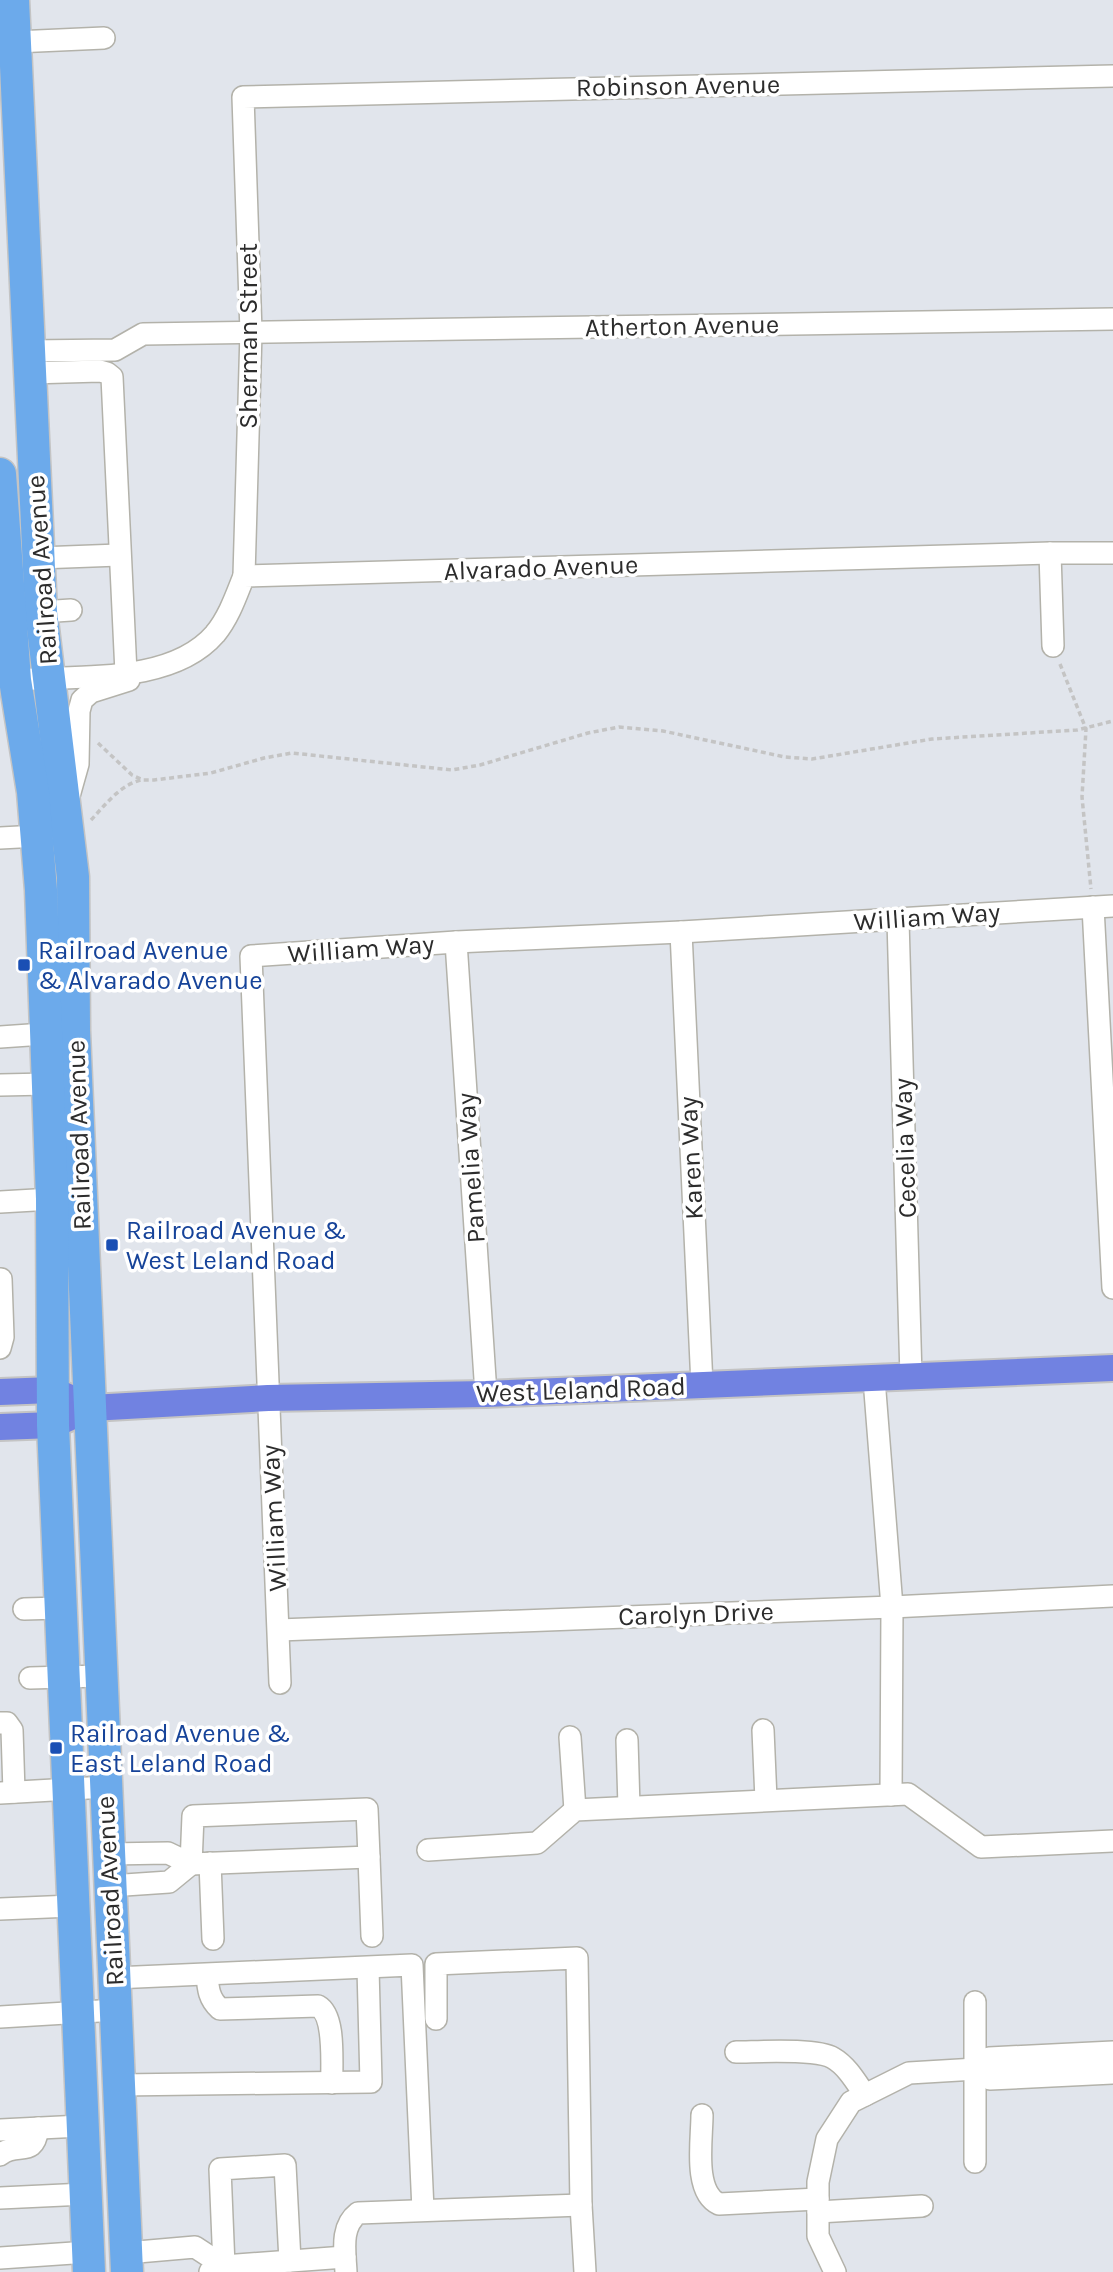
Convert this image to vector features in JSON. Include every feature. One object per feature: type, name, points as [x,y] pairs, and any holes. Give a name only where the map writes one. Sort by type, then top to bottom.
[{"type":"highway","name":"Railroad Avenue","points":[[13,0],[15,42],[9,148],[29,362],[39,558],[56,611],[49,677],[65,718],[78,816],[60,1032],[47,1084],[52,1199],[53,1425],[88,2262]]},
{"type":"highway","name":"Railroad Avenue","points":[[0,493],[15,680],[11,718],[33,792],[60,1032],[91,1408],[124,2266]]},
{"type":"highway","points":[[84,2179],[106,2259],[124,2266]]},
{"type":"main road","name":"West Leland Road","points":[[53,1425],[91,1408],[268,1398],[486,1394],[1113,1368]]},
{"type":"main road","points":[[0,1392],[52,1390],[91,1408]]},
{"type":"main road","points":[[0,1427],[53,1425]]},
{"type":"street","points":[[15,42],[104,38]]},
{"type":"street","name":"Robinson Avenue","points":[[243,97],[1113,76]]},
{"type":"street","name":"Sherman Street","points":[[243,97],[251,332],[244,576]]},
{"type":"street","name":"Atherton Avenue","points":[[29,362],[115,351],[143,334],[1113,319]]},
{"type":"street","points":[[29,362],[100,371],[112,377],[126,673]]},
{"type":"street","points":[[1050,553],[1053,646]]},
{"type":"street","name":"Alvarado Avenue","points":[[244,576],[1050,553],[1113,554]]},
{"type":"street","points":[[39,558],[119,555]]},
{"type":"street","points":[[11,718],[65,718],[91,692],[192,654],[215,635],[230,611],[244,576]]},
{"type":"street","points":[[15,680],[155,669]]},
{"type":"street","points":[[0,838],[38,836]]},
{"type":"street","points":[[1103,906],[1113,1288]]},
{"type":"street","name":"William Way","points":[[280,1684],[251,956],[1103,906]]},
{"type":"street","name":"Cecelia Way","points":[[898,920],[911,1377]]},
{"type":"street","name":"Karen Way","points":[[681,932],[702,1385]]},
{"type":"street","name":"Pamelia Way","points":[[456,942],[486,1394]]},
{"type":"street","points":[[0,1037],[60,1032]]},
{"type":"street","points":[[0,1085],[47,1084]]},
{"type":"street","points":[[0,1202],[52,1199]]},
{"type":"street","points":[[0,1348],[3,1337],[1,1279]]},
{"type":"street","points":[[874,1379],[892,1607],[891,1795]]},
{"type":"street","name":"Carolyn Drive","points":[[279,1630],[1113,1596]]},
{"type":"street","points":[[24,1609],[60,1608]]},
{"type":"street","points":[[30,1678],[100,1676]]},
{"type":"street","points":[[6,1726],[7,1792],[106,1787]]},
{"type":"street","points":[[763,1730],[766,1800]]},
{"type":"street","points":[[570,1737],[575,1810]]},
{"type":"street","points":[[627,1740],[629,1807]]},
{"type":"street","points":[[428,1850],[537,1843],[575,1810],[908,1794],[981,1847],[1113,1841]]},
{"type":"street","points":[[213,1939],[193,1816],[367,1809],[372,1936]]},
{"type":"street","points":[[108,1854],[168,1853],[201,1864],[369,1857]]},
{"type":"street","points":[[110,1886],[169,1882],[201,1864]]},
{"type":"street","points":[[0,1909],[72,1906]]},
{"type":"street","points":[[436,2019],[436,1965],[577,1958],[581,2204],[585,2272]]},
{"type":"street","points":[[114,1978],[412,1965],[423,2210]]},
{"type":"street","points":[[119,2085],[371,2082],[368,1968]]},
{"type":"street","points":[[207,1975],[208,1991],[220,2009],[322,2008],[329,2020],[332,2082]]},
{"type":"street","points":[[975,2002],[975,2162]]},
{"type":"street","points":[[0,2017],[116,2010]]},
{"type":"street","points":[[736,2052],[814,2053],[832,2057],[843,2066],[865,2095]]},
{"type":"street","points":[[1051,2066],[1113,2052]]},
{"type":"street","points":[[835,2272],[818,2236],[818,2182],[827,2139],[851,2102],[909,2073],[976,2069],[989,2057],[1113,2073]]},
{"type":"street","points":[[702,2115],[702,2183],[712,2200],[719,2204],[922,2206]]},
{"type":"street","points":[[0,2130],[81,2126]]},
{"type":"street","points":[[0,2155],[7,2150],[33,2145],[38,2128]]},
{"type":"street","points":[[217,2269],[220,2169],[285,2165],[290,2261]]},
{"type":"street","points":[[0,2198],[84,2179]]},
{"type":"street","points":[[217,2269],[290,2261],[346,2264],[345,2229],[350,2219],[358,2213],[581,2204]]},
{"type":"street","points":[[124,2266],[195,2247],[217,2269]]},
{"type":"street","points":[[0,2258],[88,2262]]},
{"type":"path","points":[[1053,646],[1086,729],[1082,797],[1103,906]]},
{"type":"path","points":[[65,718],[87,722],[88,733],[132,775],[144,780]]},
{"type":"path","points":[[78,816],[127,785],[144,780],[199,775],[292,753],[452,771],[619,727],[663,731],[785,757],[812,759],[953,737],[1086,729],[1113,721]]},
{"type":"place","name":"Railroad Avenue & Alvarado Avenue","points":[[24,965]]},
{"type":"place","name":"Railroad Avenue & West Leland Road","points":[[112,1245]]},
{"type":"place","name":"Railroad Avenue & East Leland Road","points":[[56,1748]]}]
